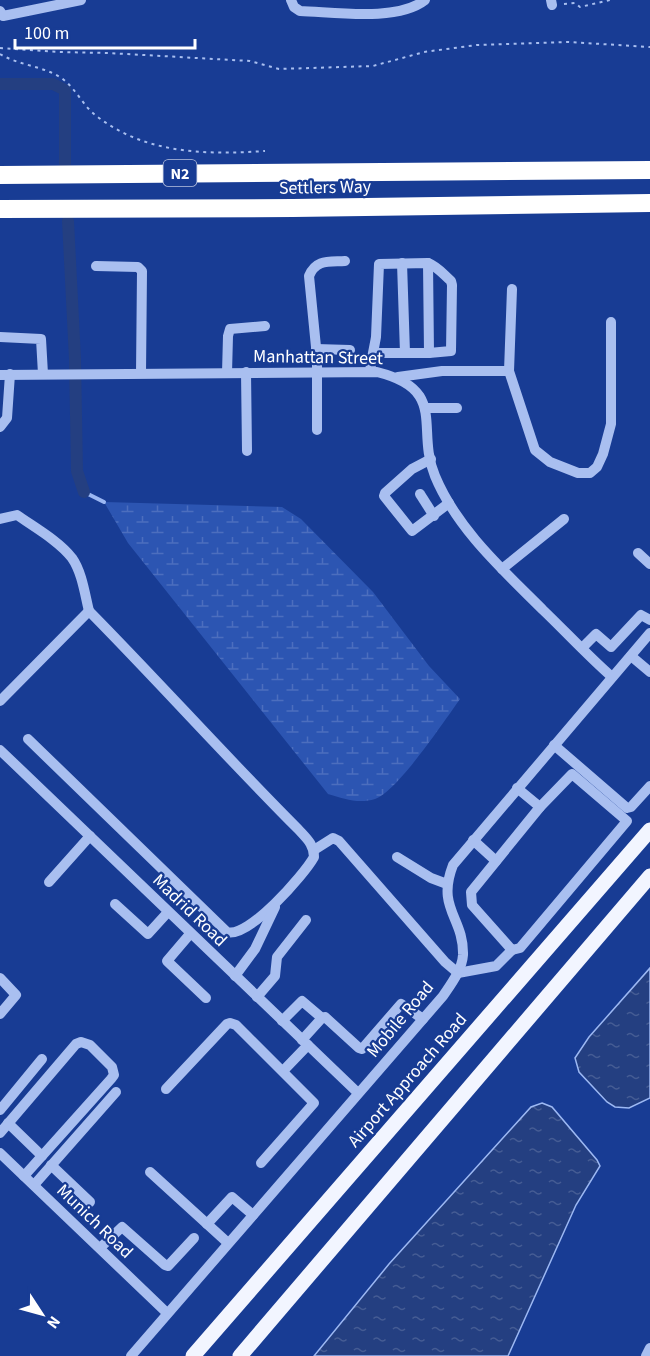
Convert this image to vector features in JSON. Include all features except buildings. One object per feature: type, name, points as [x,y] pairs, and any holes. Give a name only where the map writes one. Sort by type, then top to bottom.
[{"type":"highway","name":"Settlers Way","points":[[0,175],[650,170]]},
{"type":"highway","name":"Settlers Way","points":[[0,209],[650,203]]},
{"type":"highway","points":[[293,208],[650,214]]},
{"type":"main road","name":"Airport Approach Road","points":[[193,1356],[650,830]]},
{"type":"main road","points":[[240,1356],[650,876]]},
{"type":"street","points":[[1,16],[81,0]]},
{"type":"street","points":[[291,0],[294,7],[300,11],[375,14],[411,8],[425,0]]},
{"type":"street","points":[[317,430],[316,349],[310,273],[319,263],[345,261]]},
{"type":"street","points":[[402,263],[405,353]]},
{"type":"street","points":[[428,263],[429,353]]},
{"type":"street","points":[[370,372],[373,353],[376,337],[379,264],[428,263],[439,269],[452,285],[451,351],[373,353]]},
{"type":"street","points":[[96,266],[138,267],[142,271],[141,373]]},
{"type":"street","points":[[512,289],[509,371],[536,450],[540,456],[550,462],[578,473],[593,472],[603,454],[612,424],[610,322]]},
{"type":"street","points":[[227,373],[230,329],[265,326]]},
{"type":"street","points":[[0,337],[41,339],[43,374]]},
{"type":"street","points":[[316,349],[350,350]]},
{"type":"street","points":[[398,377],[442,371],[509,371]]},
{"type":"street","points":[[246,372],[247,451]]},
{"type":"street","name":"Manhattan Street","points":[[5,375],[370,372],[398,377],[414,390],[425,408]]},
{"type":"street","points":[[0,428],[7,418],[5,375]]},
{"type":"street","points":[[456,408],[425,408],[430,459],[434,475],[449,503],[456,515],[502,569],[612,677]]},
{"type":"street","points":[[430,459],[402,477],[384,496],[411,531],[449,503]]},
{"type":"street","points":[[420,494],[434,516]]},
{"type":"street","points":[[0,519],[17,515],[57,544],[72,559],[81,580],[89,611],[298,829],[314,850]]},
{"type":"street","points":[[502,569],[564,519]]},
{"type":"street","points":[[638,553],[650,564]]},
{"type":"street","points":[[0,701],[89,611]]},
{"type":"street","points":[[582,648],[596,634],[611,647],[641,615],[650,620]]},
{"type":"street","points":[[397,857],[431,878],[447,884],[453,865],[473,840],[650,633]]},
{"type":"street","points":[[631,656],[648,668]]},
{"type":"street","points":[[28,739],[227,932],[238,932],[275,905],[312,861],[314,850],[333,838],[339,841],[445,962],[458,973],[496,966],[512,950],[520,948],[627,821],[572,774],[540,807],[473,888],[470,899],[472,905],[512,950]]},
{"type":"street","points":[[554,745],[627,808],[631,807],[650,786]]},
{"type":"street","name":"Madrid Road","points":[[0,750],[358,1093]]},
{"type":"street","points":[[517,788],[540,807]]},
{"type":"street","points":[[49,882],[90,836]]},
{"type":"street","points":[[473,840],[496,861]]},
{"type":"street","name":"Mobile Road","points":[[131,1356],[443,996],[458,973],[463,955],[459,932],[448,904],[447,884]]},
{"type":"street","points":[[115,904],[148,934],[168,912]]},
{"type":"street","points":[[235,976],[255,949],[275,905]]},
{"type":"street","points":[[257,997],[275,976],[277,957],[306,920]]},
{"type":"street","points":[[190,933],[167,961],[206,998]]},
{"type":"street","points":[[0,978],[16,995],[0,1013]]},
{"type":"street","points":[[282,1021],[302,1001],[322,1018],[327,1019],[360,1049],[401,1004],[423,1019]]},
{"type":"street","points":[[283,1071],[322,1018]]},
{"type":"street","points":[[166,1089],[227,1024],[236,1025],[313,1101],[313,1105],[261,1163]]},
{"type":"street","points":[[0,1133],[76,1044],[81,1042],[90,1045],[112,1067],[114,1075],[24,1176]]},
{"type":"street","points":[[1,1106],[42,1059]]},
{"type":"street","points":[[34,1185],[116,1092]]},
{"type":"street","points":[[8,1123],[42,1156]]},
{"type":"street","name":"Munich Road","points":[[0,1153],[167,1313]]},
{"type":"street","points":[[51,1165],[90,1202]]},
{"type":"street","points":[[150,1172],[228,1243]]},
{"type":"street","points":[[207,1224],[232,1197],[253,1215]]},
{"type":"street","points":[[100,1248],[122,1227],[168,1266],[194,1239]]},
{"type":"street","points":[[646,1356],[650,1348]]},
{"type":"path","points":[[552,2],[554,6],[575,3],[580,7],[610,0]]},
{"type":"path","points":[[0,48],[250,61],[279,69],[373,66],[424,52],[477,45],[569,42],[650,47]]},
{"type":"path","points":[[0,54],[60,77],[81,96],[92,112],[118,132],[137,141],[157,147],[196,152],[265,152]]},
{"type":"green space","points":[[104,502],[282,507],[301,519],[373,592],[429,666],[460,699],[408,770],[384,794],[375,799],[357,801],[328,794],[128,543]]},
{"type":"water","points":[[650,968],[650,1098],[629,1108],[615,1107],[607,1102],[579,1072],[575,1058],[589,1037]]},
{"type":"water","points":[[542,1103],[552,1107],[600,1166],[576,1205],[508,1356],[314,1356],[389,1264],[531,1107]]},
{"type":"waterway","points":[[0,84],[53,84],[65,90],[65,163]]},
{"type":"waterway","points":[[68,221],[75,359],[77,471],[84,492]]},
{"type":"waterway","points":[[84,492],[104,502]]}]
